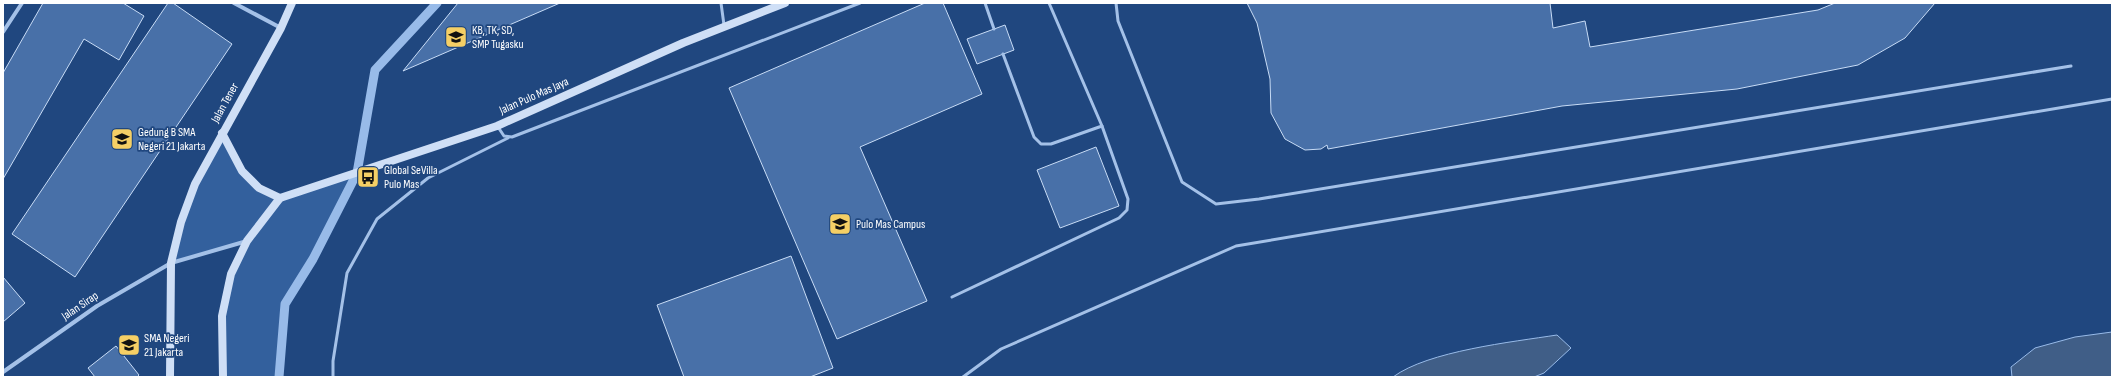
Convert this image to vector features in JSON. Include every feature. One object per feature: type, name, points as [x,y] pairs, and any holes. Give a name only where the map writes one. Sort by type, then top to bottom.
[{"type":"street","points":[[3,32],[22,3]]},
{"type":"street","points":[[234,3],[281,28]]},
{"type":"street","name":"Jalan Tener","points":[[170,377],[171,263],[181,222],[195,184],[281,28],[292,3]]},
{"type":"street","name":"Jalan Pulo Mas Jaya","points":[[284,197],[366,168],[497,126],[724,27],[785,3]]},
{"type":"street","points":[[222,133],[242,171],[259,188],[284,197],[247,241],[231,274],[222,316],[223,377]]},
{"type":"street","name":"Jalan Sirap","points":[[3,372],[97,306],[171,263],[247,241]]},
{"type":"lane","points":[[721,3],[724,27]]},
{"type":"lane","points":[[333,377],[333,361],[347,273],[378,219],[428,178],[508,138],[860,3]]},
{"type":"lane","points":[[985,3],[994,29]]},
{"type":"lane","points":[[952,296],[1118,218],[1127,210],[1128,198],[1102,126],[1049,3]]},
{"type":"lane","points":[[1116,3],[1118,21],[1182,182],[1216,204],[1259,199],[2071,66]]},
{"type":"lane","points":[[1003,54],[1034,137],[1041,144],[1051,144],[1102,126]]},
{"type":"lane","points":[[963,377],[1001,349],[1236,246],[2112,99]]},
{"type":"lane","points":[[497,126],[499,132],[508,138]]},
{"type":"shaded area","points":[[222,133],[242,171],[259,188],[283,197],[357,173],[313,259],[286,304],[279,377],[223,377],[222,316],[231,274],[246,241],[171,263],[181,222]]},
{"type":"shaded area","points":[[2112,332],[2112,377],[2012,377],[2011,367],[2035,348],[2075,337]]},
{"type":"shaded area","points":[[1557,335],[1571,348],[1544,373],[1534,377],[1393,377],[1408,368],[1427,360],[1448,354]]},
{"type":"building","points":[[43,3],[123,3],[144,16],[119,60],[84,39],[3,179],[3,73]]},
{"type":"building","name":"Gedung B SMA Negeri 21 Jakarta","points":[[168,3],[173,3],[232,44],[75,277],[12,234]]},
{"type":"building","name":"KB, TK, SD, SMP Tugasku","points":[[458,3],[560,3],[403,71]]},
{"type":"building","name":"Pulo Mas Campus","points":[[925,3],[943,3],[982,94],[860,147],[927,301],[837,339],[729,88]]},
{"type":"building","points":[[1247,3],[1550,3],[1553,28],[1585,21],[1590,47],[1818,10],[1835,3],[1935,3],[1905,38],[1858,65],[1737,89],[1562,106],[1328,149],[1327,145],[1321,149],[1305,150],[1285,139],[1271,113],[1270,79],[1257,23]]},
{"type":"building","points":[[1005,25],[1014,50],[977,64],[967,39]]},
{"type":"building","points":[[1096,147],[1119,206],[1060,228],[1037,170]]},
{"type":"building","points":[[791,256],[833,368],[810,377],[684,377],[657,305]]},
{"type":"building","points":[[3,277],[25,303],[3,322]]},
{"type":"building","points":[[116,346],[139,375],[137,377],[95,377],[88,368]]},
{"type":"waterway","points":[[279,377],[285,304],[313,259],[357,173],[375,70],[437,3]]},
{"type":"place","name":"KB, TK, SD, SMP Tugasku","points":[[456,37]]},
{"type":"place","name":"Gedung B SMA Negeri 21 Jakarta","points":[[122,139]]},
{"type":"place","name":"Global SeVilla Pulo Mas","points":[[368,177]]},
{"type":"place","name":"Pulo Mas Campus","points":[[840,224]]},
{"type":"place","name":"SMA Negeri 21 Jakarta","points":[[129,345]]}]
